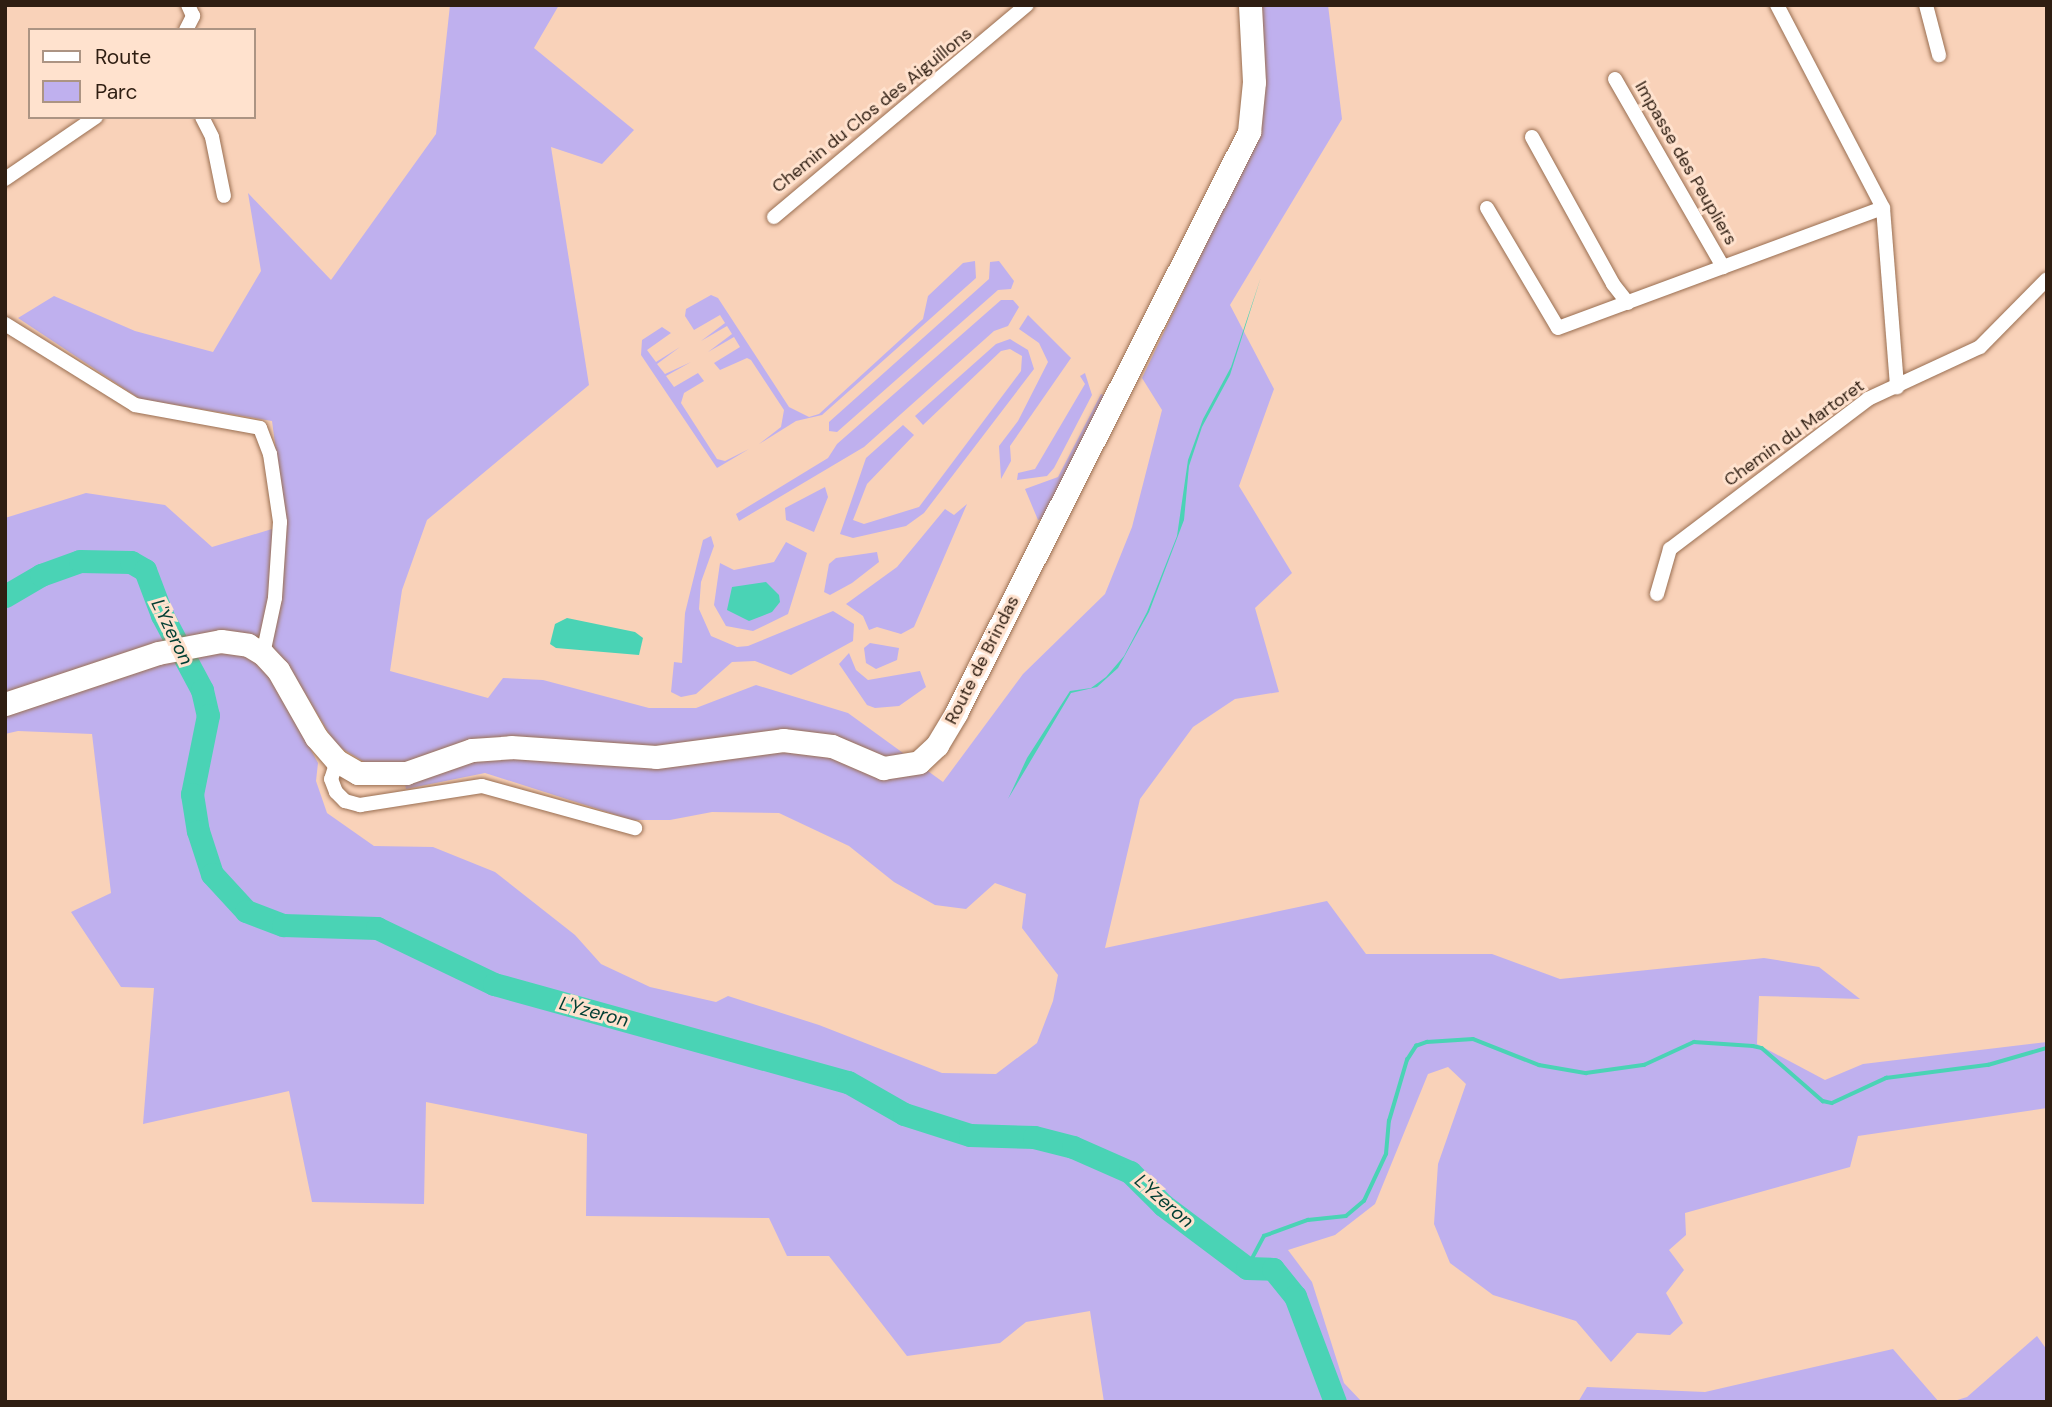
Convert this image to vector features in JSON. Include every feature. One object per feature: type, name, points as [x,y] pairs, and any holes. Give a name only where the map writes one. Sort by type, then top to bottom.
[{"type":"main road","name":"Route de Brindas","points":[[262,654],[278,670],[316,737],[337,761],[358,772],[382,776],[485,749],[511,747],[656,757],[783,740],[832,746],[883,768],[919,762],[937,745],[956,713],[1250,132],[1254,82],[1250,5]]},
{"type":"main road","points":[[5,704],[140,660],[221,641],[248,645],[262,654]]},
{"type":"street","points":[[188,5],[193,16],[188,28]]},
{"type":"street","name":"Chemin du Clos des Aiguillons","points":[[774,218],[1027,5]]},
{"type":"street","points":[[1777,5],[1883,208],[1897,387]]},
{"type":"street","points":[[1926,5],[1939,55]]},
{"type":"street","name":"Impasse des Peupliers","points":[[1615,79],[1723,267]]},
{"type":"street","points":[[5,179],[93,119]]},
{"type":"street","points":[[203,119],[212,137],[224,196]]},
{"type":"street","points":[[1532,137],[1613,284],[1628,303]]},
{"type":"street","name":"Impasse des Peupliers","points":[[1487,208],[1558,328],[1883,208]]},
{"type":"street","name":"Chemin du Martoret","points":[[1657,594],[1670,550],[1868,399],[1980,347],[2047,279]]},
{"type":"street","points":[[5,324],[135,405],[260,428],[270,454],[280,522],[275,598],[262,654]]},
{"type":"street","points":[[337,761],[331,779],[336,792],[345,801],[360,805],[482,786],[635,828]]},
{"type":"green space","points":[[450,5],[559,5],[534,48],[634,130],[602,164],[551,147],[589,385],[427,520],[402,590],[390,671],[488,698],[503,678],[543,680],[649,708],[696,708],[756,685],[848,713],[943,782],[1023,674],[1105,594],[1132,527],[1162,410],[1142,378],[1257,138],[1258,5],[1328,5],[1342,119],[1230,305],[1274,389],[1239,486],[1292,573],[1255,608],[1279,692],[1235,699],[1193,727],[1140,799],[1105,948],[1327,901],[1366,954],[1492,954],[1560,979],[1764,958],[1819,967],[1860,999],[1759,996],[1757,1044],[1825,1080],[1863,1064],[2047,1042],[2047,1108],[1858,1136],[1850,1167],[1685,1213],[1686,1235],[1669,1250],[1684,1270],[1666,1293],[1683,1323],[1670,1335],[1637,1333],[1611,1362],[1576,1321],[1493,1295],[1450,1263],[1434,1224],[1438,1164],[1466,1084],[1448,1067],[1428,1074],[1375,1204],[1335,1235],[1288,1250],[1312,1282],[1344,1383],[1362,1402],[1104,1402],[1090,1311],[1026,1322],[1000,1343],[907,1356],[829,1256],[787,1256],[769,1218],[586,1216],[587,1134],[426,1102],[424,1204],[312,1202],[289,1091],[143,1124],[154,988],[121,987],[71,912],[111,893],[92,734],[18,731],[5,734],[5,518],[86,493],[165,505],[212,547],[272,529],[272,598],[264,641],[275,683],[318,763],[316,781],[327,813],[374,846],[433,847],[495,872],[575,935],[601,964],[650,987],[716,1002],[728,996],[819,1025],[942,1073],[996,1074],[1037,1043],[1053,1001],[1058,975],[1022,928],[1026,894],[995,883],[966,909],[935,905],[894,882],[849,846],[779,813],[712,812],[670,820],[632,820],[485,773],[406,789],[401,765],[366,763],[336,745],[292,672],[267,643],[286,526],[272,421],[140,399],[18,318],[54,296],[135,331],[213,352],[261,271],[248,193],[331,280],[436,134]]},
{"type":"green space","points":[[975,261],[976,278],[822,415],[796,421],[759,444],[781,427],[784,410],[751,360],[747,358],[720,370],[714,363],[740,347],[734,337],[708,352],[732,334],[727,326],[701,341],[725,323],[720,315],[694,330],[685,316],[686,309],[711,295],[718,298],[789,407],[809,417],[819,414],[923,319],[928,296],[963,263]]},
{"type":"green space","points":[[999,261],[1014,281],[1011,289],[998,290],[837,432],[829,431],[829,422],[989,279],[990,262]]},
{"type":"green space","points":[[1001,300],[1013,300],[1019,307],[1008,326],[994,331],[864,447],[739,521],[736,514],[828,458],[837,444]]},
{"type":"green space","points":[[1028,315],[1071,358],[1010,446],[1011,461],[1001,479],[999,446],[1018,421],[1048,362],[1039,343],[1019,329]]},
{"type":"green space","points":[[662,327],[671,333],[647,350],[656,362],[680,347],[657,364],[665,374],[691,362],[666,376],[674,387],[698,373],[704,381],[684,393],[681,403],[717,459],[725,461],[749,449],[717,468],[641,355],[642,340]]},
{"type":"green space","points":[[1010,339],[1028,350],[1034,369],[924,513],[906,526],[853,538],[840,534],[866,458],[903,425],[914,435],[867,484],[853,520],[864,524],[919,507],[1021,371],[1022,356],[1010,349],[1001,351],[923,425],[915,416],[996,344]]},
{"type":"green space","points":[[1085,373],[1092,395],[1054,468],[1047,476],[1017,480],[1018,473],[1035,469],[1085,384],[1080,376]]},
{"type":"green space","points":[[1101,394],[1108,397],[1048,516],[1038,520],[1025,489],[1058,477]]},
{"type":"green space","points":[[825,487],[828,497],[814,532],[786,520],[785,508]]},
{"type":"green space","points":[[967,504],[914,627],[901,634],[877,627],[869,630],[863,616],[846,604],[897,567],[945,509],[954,515]]},
{"type":"green space","points":[[711,536],[714,546],[701,582],[699,609],[711,636],[737,647],[748,646],[833,611],[854,624],[853,641],[791,675],[755,661],[732,662],[696,694],[681,697],[671,692],[674,662],[682,663],[685,613],[703,540]]},
{"type":"green space","points":[[786,542],[807,553],[788,614],[753,631],[726,626],[714,605],[720,563],[734,570],[774,562]]},
{"type":"green space","points":[[877,552],[879,562],[852,583],[830,595],[824,592],[829,564],[836,558]]},
{"type":"green space","points":[[870,643],[899,648],[897,660],[876,669],[866,663],[864,648]]},
{"type":"green space","points":[[849,653],[856,670],[868,680],[920,671],[926,687],[899,706],[875,708],[867,705],[839,664]]},
{"type":"green space","points":[[2037,1336],[2047,1350],[2047,1402],[1951,1402],[1967,1397]]},
{"type":"green space","points":[[1893,1349],[1939,1402],[1578,1402],[1587,1387],[1705,1392]]},
{"type":"water","points":[[1261,277],[1230,375],[1202,427],[1189,466],[1184,520],[1149,612],[1118,668],[1097,687],[1071,693],[1008,799],[1027,758],[1070,691],[1091,688],[1106,677],[1124,656],[1147,612],[1177,536],[1188,460],[1203,419],[1231,367]]},
{"type":"water","points":[[766,582],[779,595],[780,602],[772,612],[749,621],[727,610],[732,587]]},
{"type":"water","points":[[567,618],[635,632],[643,638],[639,655],[556,648],[550,644],[555,624]]},
{"type":"waterway","name":"L'Yzeron","points":[[5,596],[41,575],[80,561],[131,562],[145,570],[162,615],[202,690],[208,715],[192,794],[198,831],[212,874],[246,911],[283,925],[377,928],[494,984],[848,1082],[904,1114],[970,1135],[1034,1137],[1073,1147],[1130,1172],[1163,1205],[1247,1268],[1273,1269],[1295,1296],[1335,1402]]},
{"type":"waterway","points":[[1247,1268],[1264,1236],[1308,1220],[1346,1216],[1364,1201],[1386,1154],[1389,1121],[1407,1060],[1416,1046],[1427,1042],[1473,1039],[1539,1065],[1586,1073],[1644,1065],[1694,1042],[1753,1046],[1762,1048],[1823,1101],[1832,1103],[1886,1078],[1988,1065],[2047,1048]]}]
